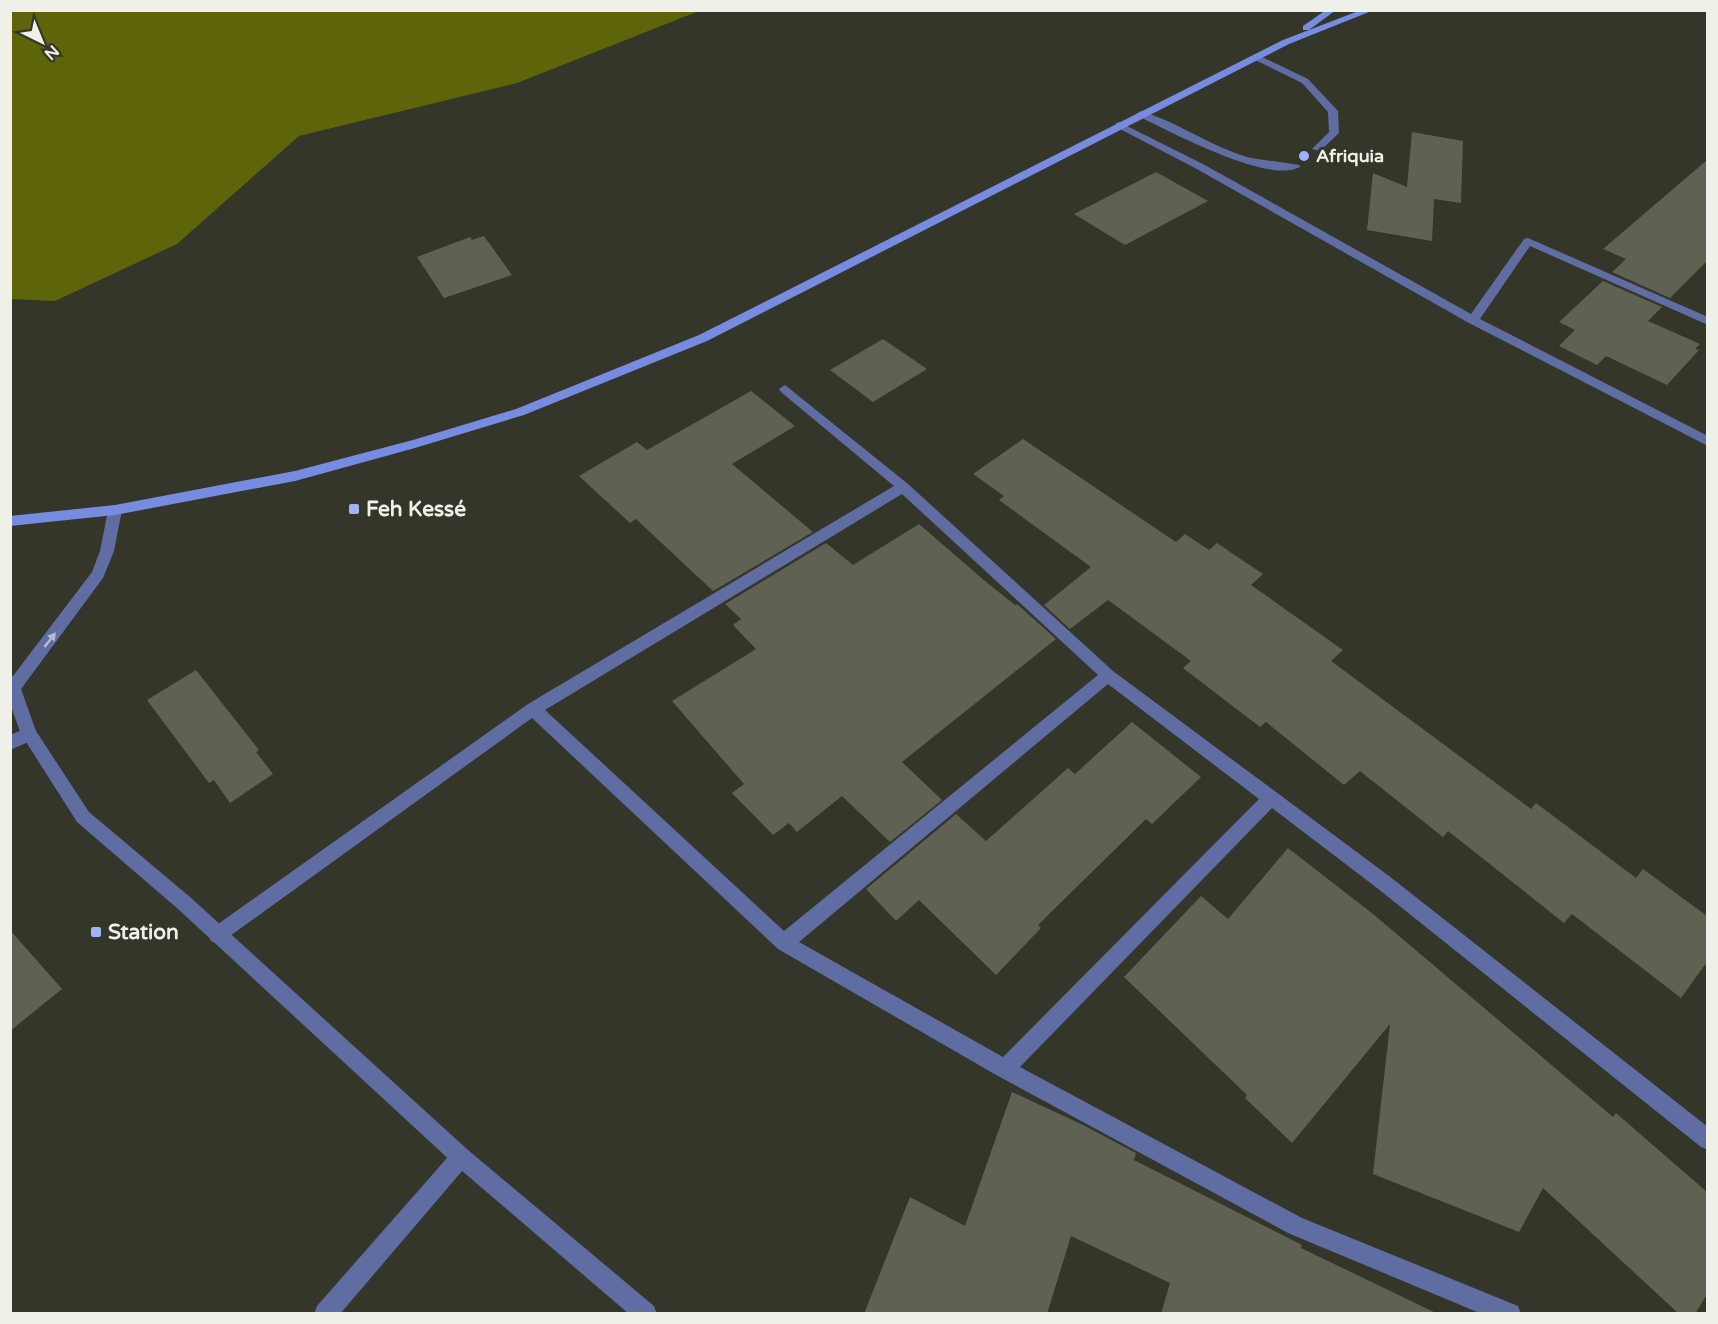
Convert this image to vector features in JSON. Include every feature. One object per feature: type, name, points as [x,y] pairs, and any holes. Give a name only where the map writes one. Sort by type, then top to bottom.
[{"type":"main road","points":[[1286,42],[1332,10]]},
{"type":"main road","points":[[10,521],[114,510],[295,476],[415,444],[520,412],[704,338],[1286,42],[1370,10]]},
{"type":"street","points":[[1256,57],[1305,81],[1333,111],[1334,133],[1317,149]]},
{"type":"street","points":[[1141,114],[1262,166],[1285,169],[1296,166]]},
{"type":"street","points":[[1119,125],[1199,166],[1473,320],[1707,442]]},
{"type":"street","points":[[1473,320],[1528,242],[1707,322]]},
{"type":"street","points":[[785,389],[903,487],[1108,675],[1383,882],[1707,1140]]},
{"type":"street","points":[[218,935],[534,709],[903,487]]},
{"type":"street","points":[[114,510],[107,551],[98,574],[12,684],[20,738],[83,817],[218,935],[461,1157],[646,1314]]},
{"type":"street","points":[[783,943],[1108,675]]},
{"type":"street","points":[[534,709],[783,943],[1005,1069],[1295,1226],[1510,1314]]},
{"type":"street","points":[[1005,1069],[1271,798]]},
{"type":"street","points":[[325,1314],[461,1157]]},
{"type":"shaded area","points":[[11,10],[699,11],[517,83],[299,136],[177,244],[55,301],[11,299]]},
{"type":"building","points":[[1412,132],[1463,141],[1461,203],[1434,199],[1432,241],[1367,230],[1373,173],[1407,187]]},
{"type":"building","points":[[1707,160],[1707,261],[1670,298],[1612,272],[1626,259],[1603,249]]},
{"type":"building","points":[[1156,172],[1208,201],[1125,245],[1074,214]]},
{"type":"building","points":[[484,236],[512,275],[444,298],[417,257],[470,237],[472,240]]},
{"type":"building","points":[[1603,281],[1662,307],[1648,321],[1700,344],[1695,349],[1699,350],[1667,385],[1606,356],[1597,365],[1559,346],[1575,330],[1559,322]]},
{"type":"building","points":[[883,339],[927,369],[873,402],[830,370]]},
{"type":"building","points":[[751,391],[795,426],[732,464],[813,532],[713,591],[636,519],[630,523],[579,476],[637,442],[647,450]]},
{"type":"building","points":[[1023,439],[1176,542],[1185,534],[1209,550],[1217,543],[1263,574],[1251,585],[1343,650],[1331,661],[1531,809],[1536,803],[1636,878],[1643,869],[1707,916],[1707,962],[1681,998],[1572,914],[1564,923],[1448,831],[1443,837],[1360,771],[1344,785],[1266,722],[1260,727],[1183,668],[1191,661],[1108,600],[1070,629],[1044,605],[1091,567],[999,500],[1004,496],[973,474]]},
{"type":"building","points":[[919,524],[1056,639],[902,762],[942,800],[890,842],[842,796],[797,832],[789,823],[773,835],[732,793],[744,784],[672,701],[756,649],[733,625],[741,619],[725,604],[826,543],[853,565]]},
{"type":"building","points":[[196,670],[259,750],[256,752],[273,774],[230,803],[214,780],[209,783],[147,700]]},
{"type":"building","points":[[1132,722],[1201,777],[1152,824],[1146,819],[1038,925],[1041,928],[996,975],[919,900],[896,921],[866,889],[956,814],[986,841],[1068,768],[1075,774]]},
{"type":"building","points":[[1288,848],[1373,914],[1613,1117],[1616,1113],[1707,1192],[1707,1294],[1695,1314],[1679,1314],[1543,1188],[1519,1232],[1373,1174],[1390,1024],[1292,1143],[1245,1098],[1247,1095],[1124,977],[1201,896],[1228,919]]},
{"type":"building","points":[[10,930],[62,989],[10,1031]]},
{"type":"building","points":[[1012,1092],[1136,1153],[1134,1160],[1302,1245],[1301,1248],[1438,1314],[1161,1314],[1170,1283],[1071,1236],[1047,1314],[864,1314],[910,1197],[965,1226]]},
{"type":"place","name":"Afriquia","points":[[1304,156]]},
{"type":"place","name":"Feh Kessé","points":[[354,509]]},
{"type":"place","name":"Station","points":[[96,932]]}]
